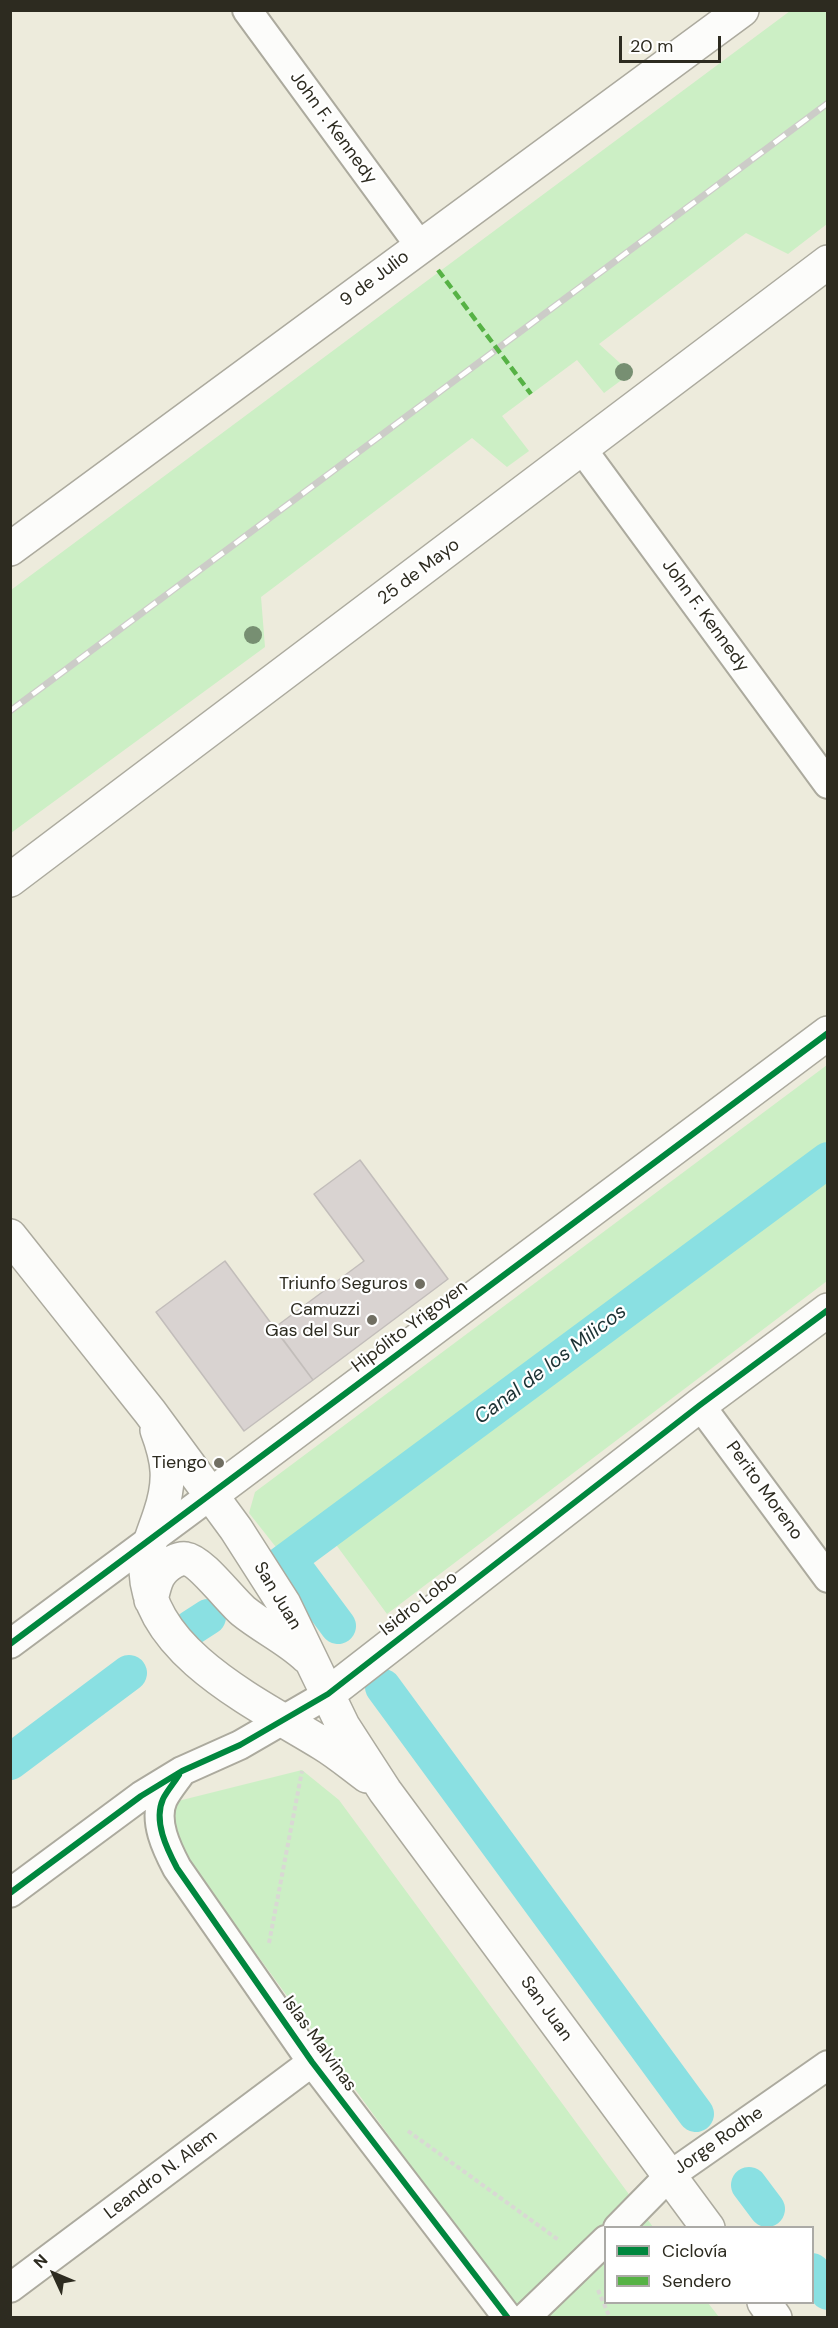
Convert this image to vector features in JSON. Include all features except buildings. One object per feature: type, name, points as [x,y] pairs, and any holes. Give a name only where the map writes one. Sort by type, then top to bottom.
[{"type":"main road","name":"9 de Julio","points":[[10,549],[742,10]]},
{"type":"main road","name":"25 de Mayo","points":[[10,880],[828,262]]},
{"type":"main road","name":"Hipólito Yrigoyen","points":[[211,1495],[828,1033]]},
{"type":"main road","name":"San Juan","points":[[10,1236],[150,1412],[236,1529],[284,1604],[343,1725],[385,1791],[706,2226]]},
{"type":"main road","name":"Isidro Lobo","points":[[328,1694],[700,1405],[828,1310]]},
{"type":"main road","name":"San Juan","points":[[150,1412],[167,1456],[167,1488],[149,1541],[146,1572],[151,1600],[166,1627],[196,1661],[283,1721],[325,1745],[385,1791]]},
{"type":"main road","points":[[151,1600],[157,1575],[177,1559],[187,1559],[199,1567],[246,1614],[293,1644],[313,1662]]},
{"type":"main road","points":[[766,2304],[776,2318]]},
{"type":"street","name":"John F. Kennedy","points":[[247,10],[420,246]]},
{"type":"street","name":"John F. Kennedy","points":[[582,449],[828,784]]},
{"type":"street","name":"Perito Moreno","points":[[700,1405],[828,1578]]},
{"type":"street","name":"Hipólito Yrigoyen","points":[[10,1644],[211,1495]]},
{"type":"street","name":"Isidro Lobo","points":[[10,1893],[141,1796],[182,1771],[240,1745],[328,1694]]},
{"type":"street","name":"Islas Malvinas","points":[[182,1771],[162,1800],[160,1820],[164,1845],[177,1868],[312,2062],[508,2318]]},
{"type":"street","name":"Leandro N. Alem","points":[[10,2288],[312,2062]]},
{"type":"street","name":"Jorge Rodhe","points":[[620,2226],[669,2176],[828,2065]]},
{"type":"street","points":[[525,2318],[596,2250]]},
{"type":"path","points":[[261,1988],[302,1770]]},
{"type":"path","points":[[407,2131],[596,2250]]},
{"type":"green space","points":[[790,11],[827,11],[827,224],[788,254],[746,233],[599,344],[631,373],[604,393],[577,360],[502,416],[529,451],[507,467],[472,438],[261,597],[265,647],[11,833],[11,590]]},
{"type":"green space","points":[[827,1065],[827,1281],[387,1614],[323,1527],[283,1556],[249,1513],[255,1492]]},
{"type":"green space","points":[[302,1770],[339,1800],[652,2226],[604,2226],[604,2304],[709,2304],[719,2317],[521,2317],[169,1834],[178,1801]]},
{"type":"waterway","name":"Canal de los Milicos","points":[[274,1570],[828,1160]]},
{"type":"waterway","points":[[289,1560],[338,1626]]},
{"type":"waterway","name":"Canal de los Milicos","points":[[191,1628],[208,1617]]},
{"type":"waterway","name":"Canal de los Milicos","points":[[10,1762],[129,1673]]},
{"type":"waterway","points":[[383,1687],[696,2114]]},
{"type":"waterway","points":[[749,2185],[767,2209]]},
{"type":"waterway","points":[[814,2274],[828,2292]]},
{"type":"railway","points":[[10,711],[828,103]]},
{"type":"marked path","points":[[438,270],[531,394]]},
{"type":"cycle path","points":[[10,1644],[828,1033]]},
{"type":"cycle path","points":[[10,1893],[141,1796],[182,1771],[240,1745],[328,1694],[700,1405],[828,1310]]},
{"type":"cycle path","points":[[179,1775],[163,1799],[160,1808],[162,1835],[177,1868],[312,2062],[508,2318]]},
{"type":"place","name":"Triunfo Seguros","points":[[420,1284]]},
{"type":"place","name":"Camuzzi Gas del Sur","points":[[372,1320]]},
{"type":"place","name":"Tiengo","points":[[219,1463]]}]
